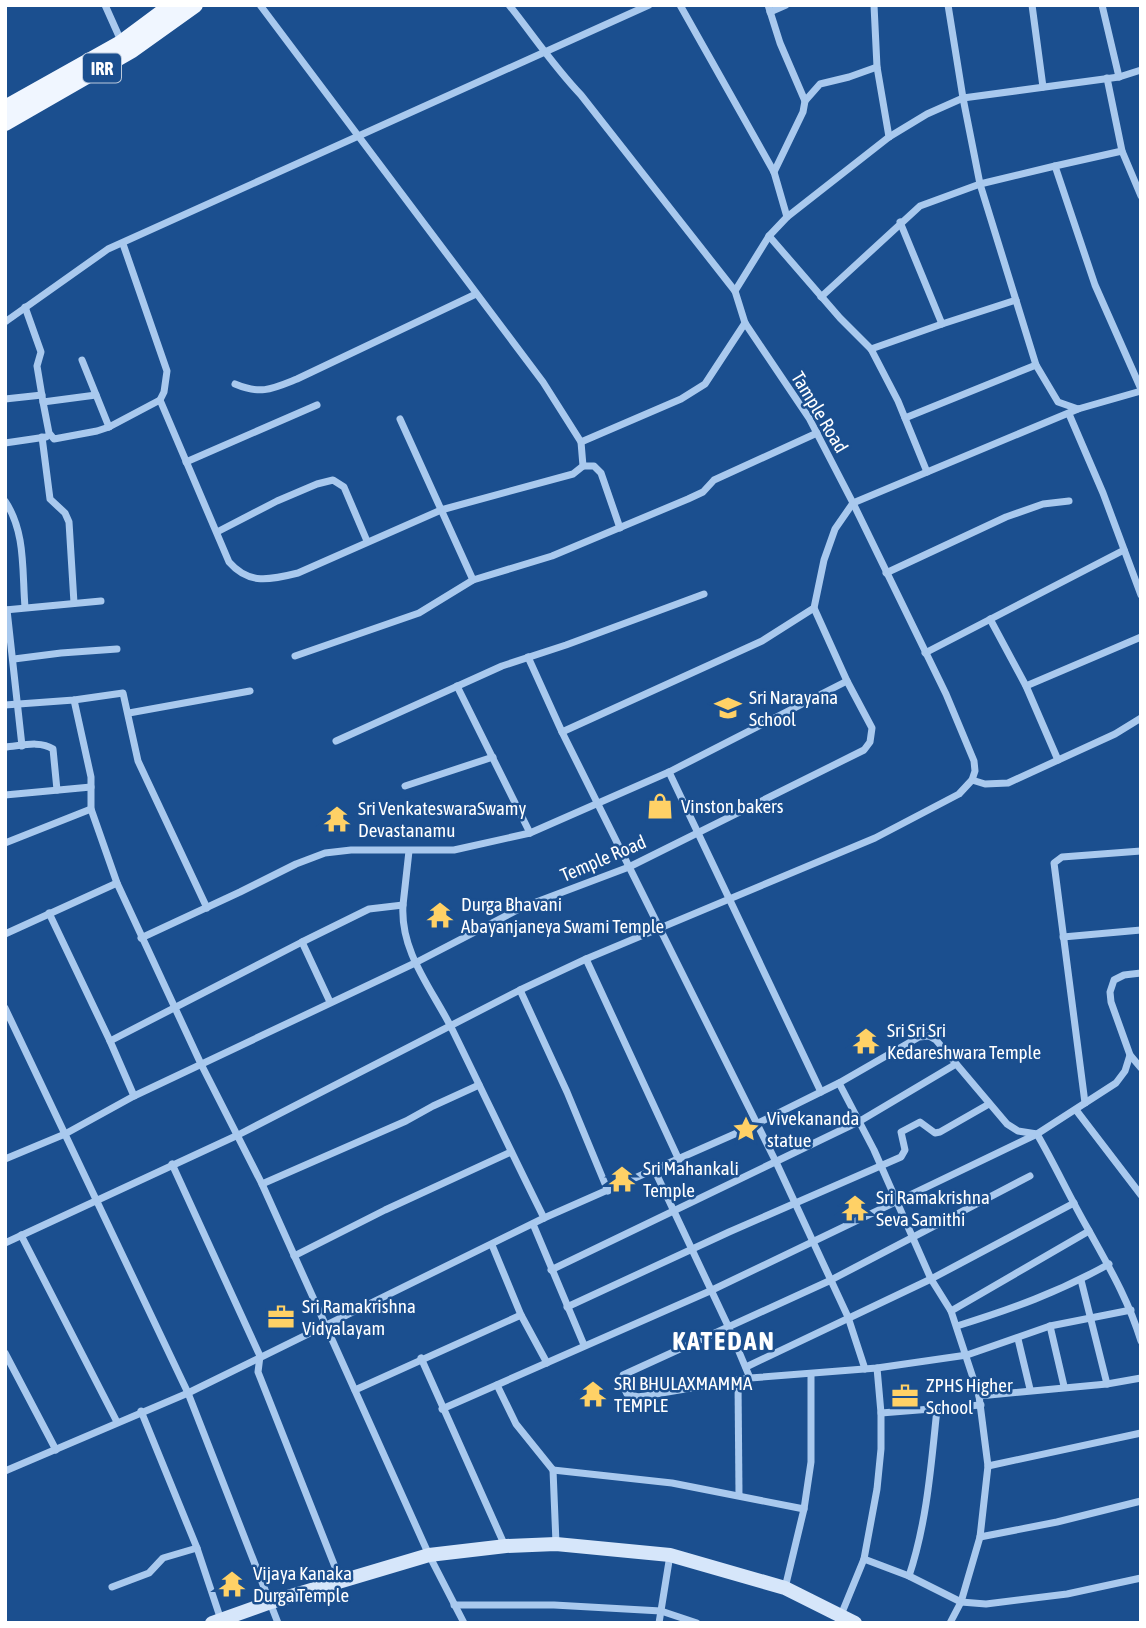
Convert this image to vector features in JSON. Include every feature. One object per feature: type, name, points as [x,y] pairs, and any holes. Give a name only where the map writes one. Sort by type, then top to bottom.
[{"type":"main road","name":"IRR","points":[[5,108],[126,46],[172,5]]},
{"type":"main road","name":"IRR","points":[[5,124],[195,5]]},
{"type":"street","points":[[104,5],[126,46]]},
{"type":"street","points":[[260,5],[543,382],[581,442],[583,466]]},
{"type":"street","name":"Tample Road","points":[[509,5],[558,71],[581,94],[735,290],[745,323],[809,418],[853,503],[974,761],[972,780]]},
{"type":"street","points":[[5,322],[108,249],[649,5]]},
{"type":"street","points":[[680,5],[774,172],[787,217]]},
{"type":"street","points":[[786,5],[769,8],[780,43],[805,101]]},
{"type":"street","points":[[874,5],[877,67],[889,137]]},
{"type":"street","points":[[948,5],[980,184],[1036,365],[1058,402],[1078,409]]},
{"type":"street","points":[[1032,5],[1043,87]]},
{"type":"street","points":[[1102,5],[1119,77]]},
{"type":"street","points":[[774,172],[803,112],[805,101],[820,84],[877,67]]},
{"type":"street","points":[[735,290],[769,236],[787,217],[889,137],[927,114],[963,98],[1119,77],[1141,70]]},
{"type":"street","points":[[1107,78],[1122,151],[1141,196]]},
{"type":"street","points":[[821,297],[920,206],[980,184],[1122,151]]},
{"type":"street","points":[[562,732],[762,641],[814,608],[824,560],[835,529],[853,503],[1078,409],[1141,390],[1095,285],[1055,166]]},
{"type":"street","points":[[900,222],[942,324]]},
{"type":"street","points":[[769,236],[821,297],[871,349],[905,418],[927,472]]},
{"type":"street","points":[[123,244],[165,362],[166,379],[160,400],[229,562],[238,572],[254,580],[273,580],[298,573],[441,510],[573,474],[583,466],[594,466],[601,473],[620,528]]},
{"type":"street","points":[[235,384],[248,390],[267,391],[476,294]]},
{"type":"street","points":[[871,349],[1016,300]]},
{"type":"street","points":[[25,307],[41,352],[37,366],[51,437]]},
{"type":"street","points":[[581,442],[681,399],[705,384],[745,323]]},
{"type":"street","points":[[82,360],[109,427]]},
{"type":"street","points":[[905,418],[1036,365]]},
{"type":"street","points":[[5,399],[96,396]]},
{"type":"street","points":[[5,443],[42,437],[63,439],[109,427],[160,400]]},
{"type":"street","points":[[186,462],[317,405]]},
{"type":"street","points":[[1069,415],[1103,493],[1141,595]]},
{"type":"street","points":[[400,419],[473,580]]},
{"type":"street","points":[[295,656],[419,613],[473,580],[552,556],[688,499],[703,492],[714,480],[817,433]]},
{"type":"street","points":[[42,437],[51,499],[65,513],[69,522],[74,603]]},
{"type":"street","points":[[217,532],[277,501],[333,480],[344,487],[367,541]]},
{"type":"street","points":[[5,501],[19,527],[25,607]]},
{"type":"street","points":[[886,573],[1006,517],[1043,504],[1069,502]]},
{"type":"street","points":[[925,653],[1124,550]]},
{"type":"street","points":[[336,741],[502,666],[704,594]]},
{"type":"street","points":[[22,746],[14,659],[6,610],[101,601]]},
{"type":"street","name":"Temple Road","points":[[5,1159],[65,1134],[134,1096],[415,963],[523,907],[629,867],[864,750],[870,742],[872,728],[814,608]]},
{"type":"street","points":[[990,620],[1026,686],[1058,760]]},
{"type":"street","points":[[1026,686],[1141,636]]},
{"type":"street","points":[[14,659],[117,649]]},
{"type":"street","points":[[528,657],[562,732],[755,1125],[776,1162],[848,1317],[865,1369]]},
{"type":"street","points":[[141,937],[325,853],[351,850],[454,850],[530,834],[669,772],[847,681]]},
{"type":"street","points":[[457,686],[530,834]]},
{"type":"street","points":[[129,713],[250,691]]},
{"type":"street","points":[[5,705],[74,701],[123,693],[138,761],[207,908]]},
{"type":"street","points":[[74,701],[92,777],[91,809],[117,883],[201,1064],[262,1184],[429,1555],[464,1623]]},
{"type":"street","points":[[5,1243],[238,1135],[520,990],[586,959],[875,838],[959,794],[972,780],[985,784],[1008,783],[1115,734],[1141,718]]},
{"type":"street","points":[[5,747],[42,744],[53,748],[57,790]]},
{"type":"street","points":[[405,786],[492,757]]},
{"type":"street","points":[[669,772],[821,1092]]},
{"type":"street","points":[[5,795],[91,787]]},
{"type":"street","points":[[5,843],[91,809]]},
{"type":"street","points":[[409,851],[402,925],[415,963],[450,1026],[544,1219]]},
{"type":"street","points":[[1085,1103],[1054,868],[1057,860],[1062,857],[1141,851]]},
{"type":"street","points":[[5,934],[117,883]]},
{"type":"street","points":[[110,1041],[369,909],[403,905]]},
{"type":"street","points":[[49,913],[134,1096]]},
{"type":"street","points":[[1063,937],[1141,930]]},
{"type":"street","points":[[302,942],[330,1002]]},
{"type":"street","points":[[586,959],[679,1160]]},
{"type":"street","points":[[1141,973],[1124,975],[1114,980],[1110,992],[1130,1055],[1141,1068]]},
{"type":"street","points":[[520,990],[567,1092],[608,1191]]},
{"type":"street","points":[[5,1008],[188,1393],[278,1623]]},
{"type":"street","points":[[5,1471],[188,1393],[533,1224],[755,1125],[839,1083],[919,1037],[929,1036],[936,1040],[1007,1124],[1018,1131],[1037,1133]]},
{"type":"street","points":[[442,1409],[710,1291],[1037,1133],[1116,1083],[1125,1071],[1130,1055]]},
{"type":"street","points":[[551,1269],[860,1121],[956,1064]]},
{"type":"street","points":[[839,1083],[898,1200],[911,1237],[931,1279],[951,1311],[981,1405],[988,1466],[980,1536],[961,1602],[950,1623]]},
{"type":"street","points":[[262,1184],[406,1121],[478,1085]]},
{"type":"street","points":[[568,1307],[904,1154],[901,1138],[905,1128],[920,1122],[934,1133],[940,1132],[989,1104]]},
{"type":"street","points":[[1076,1110],[1141,1195]]},
{"type":"street","points":[[1037,1133],[1109,1264],[1132,1310],[1141,1341]]},
{"type":"street","points":[[294,1256],[385,1210],[511,1152]]},
{"type":"street","points":[[172,1164],[260,1356],[258,1372],[341,1582]]},
{"type":"street","points":[[654,1169],[750,1378]]},
{"type":"street","points":[[1030,1176],[829,1281],[623,1375],[621,1381],[627,1394],[638,1397],[750,1378],[877,1368],[967,1355],[1050,1326],[1132,1310]]},
{"type":"street","points":[[746,1367],[931,1279],[1074,1203]]},
{"type":"street","points":[[533,1224],[584,1345]]},
{"type":"street","points":[[951,1311],[1089,1231]]},
{"type":"street","points":[[21,1235],[117,1422]]},
{"type":"street","points":[[492,1245],[521,1315],[547,1363]]},
{"type":"street","points":[[957,1326],[1028,1304],[1109,1264]]},
{"type":"street","points":[[1081,1280],[1107,1384]]},
{"type":"street","points":[[355,1390],[521,1315]]},
{"type":"street","points":[[1050,1326],[1064,1386]]},
{"type":"street","points":[[1018,1339],[1030,1390]]},
{"type":"street","points":[[5,1353],[56,1450]]},
{"type":"street","points":[[421,1358],[506,1546]]},
{"type":"street","points":[[840,1619],[864,1559],[877,1489],[881,1413],[877,1368]]},
{"type":"street","points":[[785,1588],[804,1509],[811,1462],[811,1374]]},
{"type":"street","points":[[979,1396],[1107,1384],[1141,1378]]},
{"type":"street","points":[[738,1381],[739,1495]]},
{"type":"street","points":[[497,1385],[516,1424],[553,1470],[556,1544]]},
{"type":"street","points":[[881,1413],[981,1405]]},
{"type":"street","points":[[909,1576],[926,1513],[937,1409]]},
{"type":"street","points":[[141,1412],[197,1548],[219,1622],[271,1602],[429,1555],[506,1546],[556,1544],[670,1555],[785,1588],[840,1619],[855,1623]]},
{"type":"street","points":[[988,1466],[1141,1433]]},
{"type":"street","points":[[553,1470],[659,1482],[804,1509]]},
{"type":"street","points":[[980,1536],[1057,1522],[1141,1502]]},
{"type":"street","points":[[112,1587],[149,1573],[163,1558],[197,1548]]},
{"type":"street","points":[[659,1623],[670,1555]]},
{"type":"street","points":[[864,1559],[909,1576],[961,1602],[1012,1602],[1067,1594],[1141,1578]]},
{"type":"street","points":[[454,1605],[554,1605],[661,1611],[697,1623]]},
{"type":"place","name":"Sri Narayana School","points":[[728,708]]},
{"type":"place","name":"Vinston bakers","points":[[660,806]]},
{"type":"place","name":"Sri VenkateswaraSwamy Devastanamu","points":[[337,819]]},
{"type":"place","name":"Durga Bhavani Abayanjaneya Swami Temple","points":[[440,915]]},
{"type":"place","name":"Sri Sri Sri Kedareshwara Temple","points":[[866,1041]]},
{"type":"place","name":"Vivekananda statue","points":[[746,1129]]},
{"type":"place","name":"Sri Mahankali Temple","points":[[622,1179]]},
{"type":"place","name":"Sri Ramakrishna Seva Samithi","points":[[855,1208]]},
{"type":"place","name":"Sri Ramakrishna Vidyalayam","points":[[281,1317]]},
{"type":"place","name":"SRI BHULAXMAMMA TEMPLE","points":[[593,1394]]},
{"type":"place","name":"ZPHS Higher School","points":[[905,1396]]},
{"type":"place","name":"Vijaya Kanaka Durga Temple","points":[[232,1584]]},
{"type":"district","name":"KATEDAN","points":[[724,1341]]}]
